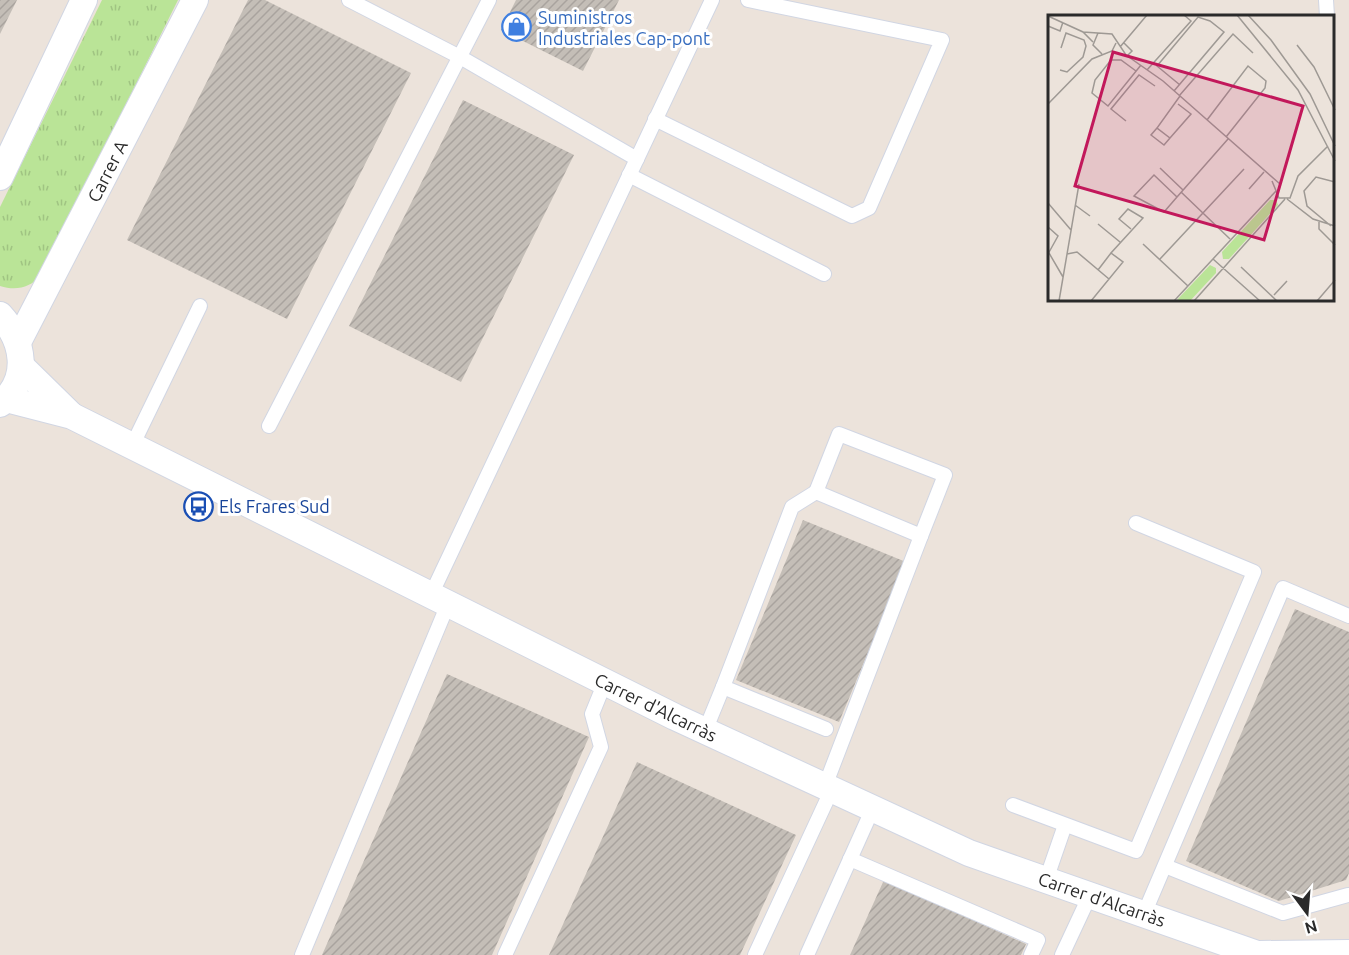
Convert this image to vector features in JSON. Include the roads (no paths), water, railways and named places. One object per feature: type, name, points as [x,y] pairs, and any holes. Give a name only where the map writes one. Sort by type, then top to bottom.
[{"type":"street","points":[[0,177],[84,0]]},
{"type":"street","name":"Carrer A","points":[[3,402],[16,384],[20,354],[195,0]]},
{"type":"street","name":"Carrer d'Alcarràs","points":[[0,315],[11,327],[20,354],[72,416]]},
{"type":"street","name":"Carrer d'Alcarràs","points":[[3,402],[72,416],[605,682],[969,853],[1253,954],[1349,953]]},
{"type":"lane","points":[[349,0],[460,57],[637,159]]},
{"type":"lane","points":[[269,426],[489,0]]},
{"type":"lane","points":[[302,955],[440,600],[629,175],[712,0]]},
{"type":"lane","points":[[655,119],[852,216],[869,208],[942,40],[748,0]]},
{"type":"lane","points":[[1326,0],[1327,15]]},
{"type":"lane","points":[[629,175],[824,274]]},
{"type":"lane","points":[[132,446],[200,306]]},
{"type":"lane","points":[[705,730],[792,507],[816,492],[839,434],[945,475],[828,788],[755,955]]},
{"type":"lane","points":[[816,492],[921,536]]},
{"type":"lane","points":[[1013,806],[1136,851],[1254,572],[1136,523]]},
{"type":"lane","points":[[1144,914],[1283,588],[1349,616]]},
{"type":"lane","points":[[505,955],[600,747],[592,714],[605,682]]},
{"type":"lane","points":[[723,687],[826,729]]},
{"type":"lane","points":[[807,955],[873,808]]},
{"type":"lane","points":[[1046,880],[1065,825]]},
{"type":"lane","points":[[850,859],[1038,940],[1031,955]]},
{"type":"lane","points":[[1165,866],[1283,913],[1349,895]]},
{"type":"lane","points":[[1062,955],[1090,895]]},
{"type":"place","name":"Suministros Industriales Cap-pont","points":[[517,27]]},
{"type":"place","name":"Els Frares Sud","points":[[198,506]]}]
